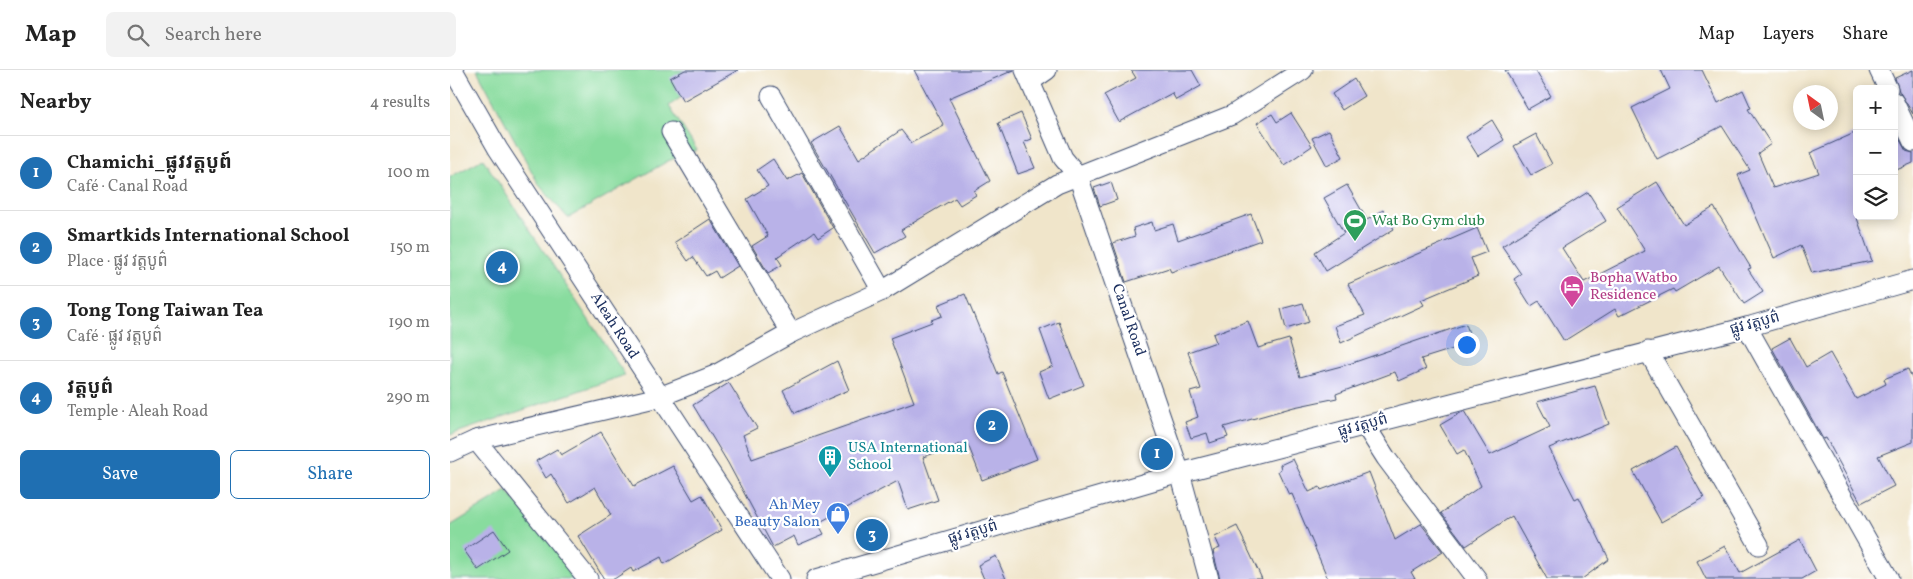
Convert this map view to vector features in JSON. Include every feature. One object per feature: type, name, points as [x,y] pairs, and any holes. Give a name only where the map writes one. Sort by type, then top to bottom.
[{"type":"street","name":"Aleah Road","points":[[452,70],[498,149],[780,579]]},
{"type":"street","points":[[1028,76],[1047,70]]},
{"type":"street","points":[[450,452],[476,440],[660,397],[715,375],[791,333],[882,291],[1057,184],[1232,115],[1303,70]]},
{"type":"street","points":[[1879,70],[1886,85]]},
{"type":"street","name":"Canal Road","points":[[1028,76],[1063,158],[1078,176],[1180,473],[1209,579]]},
{"type":"street","points":[[771,96],[882,291]]},
{"type":"street","points":[[1898,110],[1913,142]]},
{"type":"street","points":[[671,132],[791,333]]},
{"type":"street","name":"ផ្លូវ វត្តបូព៌","points":[[816,579],[1180,473],[1648,351],[1748,327],[1913,280]]},
{"type":"street","points":[[1748,327],[1889,579]]},
{"type":"street","points":[[1648,351],[1759,544]]},
{"type":"street","points":[[1365,425],[1386,458],[1477,579]]},
{"type":"street","points":[[476,440],[588,579]]},
{"type":"green space","points":[[477,70],[718,70],[669,106],[697,150],[668,161],[568,218],[539,185]]},
{"type":"green space","points":[[483,159],[625,375],[450,435],[450,177]]},
{"type":"green space","points":[[507,491],[581,579],[450,579],[450,526]]},
{"type":"building","points":[[685,70],[738,70],[683,101],[670,78]]},
{"type":"building","points":[[914,70],[1014,70],[949,98],[990,181],[974,191],[976,195],[960,205],[955,198],[901,230],[905,236],[875,253],[811,143],[840,126],[859,159],[901,130],[911,143],[944,126]]},
{"type":"building","points":[[1131,70],[1192,70],[1201,86],[1176,100],[1172,93],[1119,122],[1104,95],[1136,78]]},
{"type":"building","points":[[1505,70],[1535,70],[1551,96],[1528,109]]},
{"type":"building","points":[[1661,70],[1702,70],[1718,103],[1743,90],[1751,108],[1748,109],[1771,144],[1758,153],[1773,188],[1819,173],[1810,153],[1853,134],[1853,220],[1858,220],[1872,261],[1812,273],[1801,245],[1774,258],[1738,175],[1750,170],[1722,126],[1657,159],[1632,108],[1670,89]]},
{"type":"building","points":[[1913,70],[1913,114],[1899,91],[1895,78]]},
{"type":"building","points":[[1354,79],[1364,96],[1342,110],[1332,94]]},
{"type":"building","points":[[1021,113],[1032,139],[1024,142],[1035,168],[1018,174],[998,123]]},
{"type":"building","points":[[1291,113],[1312,146],[1284,165],[1257,123],[1272,114],[1277,122]]},
{"type":"building","points":[[1492,120],[1504,140],[1478,156],[1466,137]]},
{"type":"building","points":[[1329,130],[1343,157],[1327,166],[1312,138]]},
{"type":"building","points":[[1536,134],[1552,164],[1531,175],[1514,146]]},
{"type":"building","points":[[1900,140],[1906,151],[1913,153],[1913,163],[1898,169],[1898,141]]},
{"type":"building","points":[[773,159],[787,181],[802,173],[833,228],[818,238],[814,232],[777,257],[782,265],[768,273],[752,246],[768,236],[747,199],[768,186],[757,170]]},
{"type":"building","points":[[1111,182],[1117,200],[1100,206],[1094,188]]},
{"type":"building","points":[[1657,182],[1684,225],[1714,207],[1751,268],[1748,269],[1763,292],[1744,304],[1719,266],[1675,292],[1673,289],[1619,316],[1615,309],[1564,341],[1539,301],[1531,306],[1514,279],[1521,274],[1502,246],[1588,192],[1606,221],[1562,248],[1584,282],[1645,251],[1617,207]]},
{"type":"building","points":[[1347,185],[1367,220],[1383,210],[1394,229],[1326,271],[1315,252],[1344,233],[1324,198]]},
{"type":"building","points":[[1251,214],[1261,240],[1171,272],[1169,268],[1126,282],[1113,243],[1135,236],[1133,228],[1152,222],[1154,230],[1173,224],[1178,240]]},
{"type":"building","points":[[710,219],[738,266],[719,278],[715,271],[706,276],[693,257],[688,261],[675,242]]},
{"type":"building","points":[[1477,228],[1487,252],[1471,258],[1478,276],[1421,300],[1424,305],[1341,343],[1335,326],[1365,315],[1348,284]]},
{"type":"building","points":[[965,294],[998,374],[1002,372],[1037,459],[982,480],[967,442],[923,457],[938,500],[908,510],[898,481],[818,523],[824,534],[798,545],[794,536],[773,547],[728,463],[693,405],[729,383],[757,428],[743,435],[752,459],[914,402],[890,338],[932,322],[931,320],[942,316],[938,305]]},
{"type":"building","points":[[1303,303],[1309,322],[1286,329],[1281,309]]},
{"type":"building","points":[[1248,321],[1258,348],[1289,339],[1300,377],[1349,364],[1466,324],[1472,343],[1421,359],[1426,369],[1399,381],[1395,372],[1336,394],[1337,398],[1294,407],[1224,427],[1228,437],[1210,443],[1207,433],[1191,438],[1185,422],[1198,417],[1190,392],[1201,389],[1188,352],[1216,342],[1213,334]]},
{"type":"building","points":[[1059,322],[1084,385],[1049,399],[1039,372],[1053,366],[1040,330]]},
{"type":"building","points":[[1790,338],[1806,367],[1830,353],[1856,399],[1886,384],[1884,379],[1908,369],[1913,381],[1913,442],[1878,456],[1894,486],[1861,503],[1826,438],[1823,439],[1772,348]]},
{"type":"building","points":[[837,361],[849,390],[795,413],[783,390]]},
{"type":"building","points":[[1595,386],[1609,424],[1549,448],[1575,499],[1579,497],[1609,559],[1582,579],[1547,579],[1512,516],[1466,546],[1441,513],[1481,486],[1464,450],[1457,454],[1440,425],[1464,411],[1490,455],[1550,427],[1537,402]]},
{"type":"building","points":[[601,432],[634,486],[673,466],[693,500],[702,495],[722,530],[664,564],[661,557],[633,572],[631,568],[614,579],[604,579],[578,536],[611,515],[595,487],[569,503],[551,474],[546,478],[536,461],[557,449],[561,455]]},
{"type":"building","points":[[1676,447],[1704,498],[1661,522],[1633,471]]},
{"type":"building","points":[[1293,459],[1309,492],[1320,487],[1321,490],[1369,472],[1395,540],[1421,524],[1443,552],[1411,572],[1415,579],[1328,579],[1292,494],[1289,495],[1278,471],[1281,469],[1280,465]]},
{"type":"building","points":[[1237,526],[1262,579],[1220,579],[1213,551],[1220,548],[1215,537]]},
{"type":"building","points":[[494,530],[508,550],[478,570],[464,550]]},
{"type":"building","points":[[1800,540],[1816,571],[1802,579],[1706,579],[1697,561],[1725,546],[1740,573]]},
{"type":"building","points":[[996,556],[1006,579],[984,579],[978,565]]},
{"type":"place","name":"Wat Bo Gym club","points":[[1355,242]]},
{"type":"place","name":"វត្តបូព៌","points":[[502,267]]},
{"type":"place","name":"Bopha Watbo Residence","points":[[1572,308]]},
{"type":"place","name":"Smartkids International School","points":[[992,426]]},
{"type":"place","name":"Chamichi_ផ្លូវវត្តបូព៍","points":[[1157,454]]},
{"type":"place","name":"USA International School","points":[[830,478]]},
{"type":"place","name":"Ah Mey Beauty Salon","points":[[838,535]]},
{"type":"place","name":"Tong Tong Taiwan Tea","points":[[872,535]]}]
